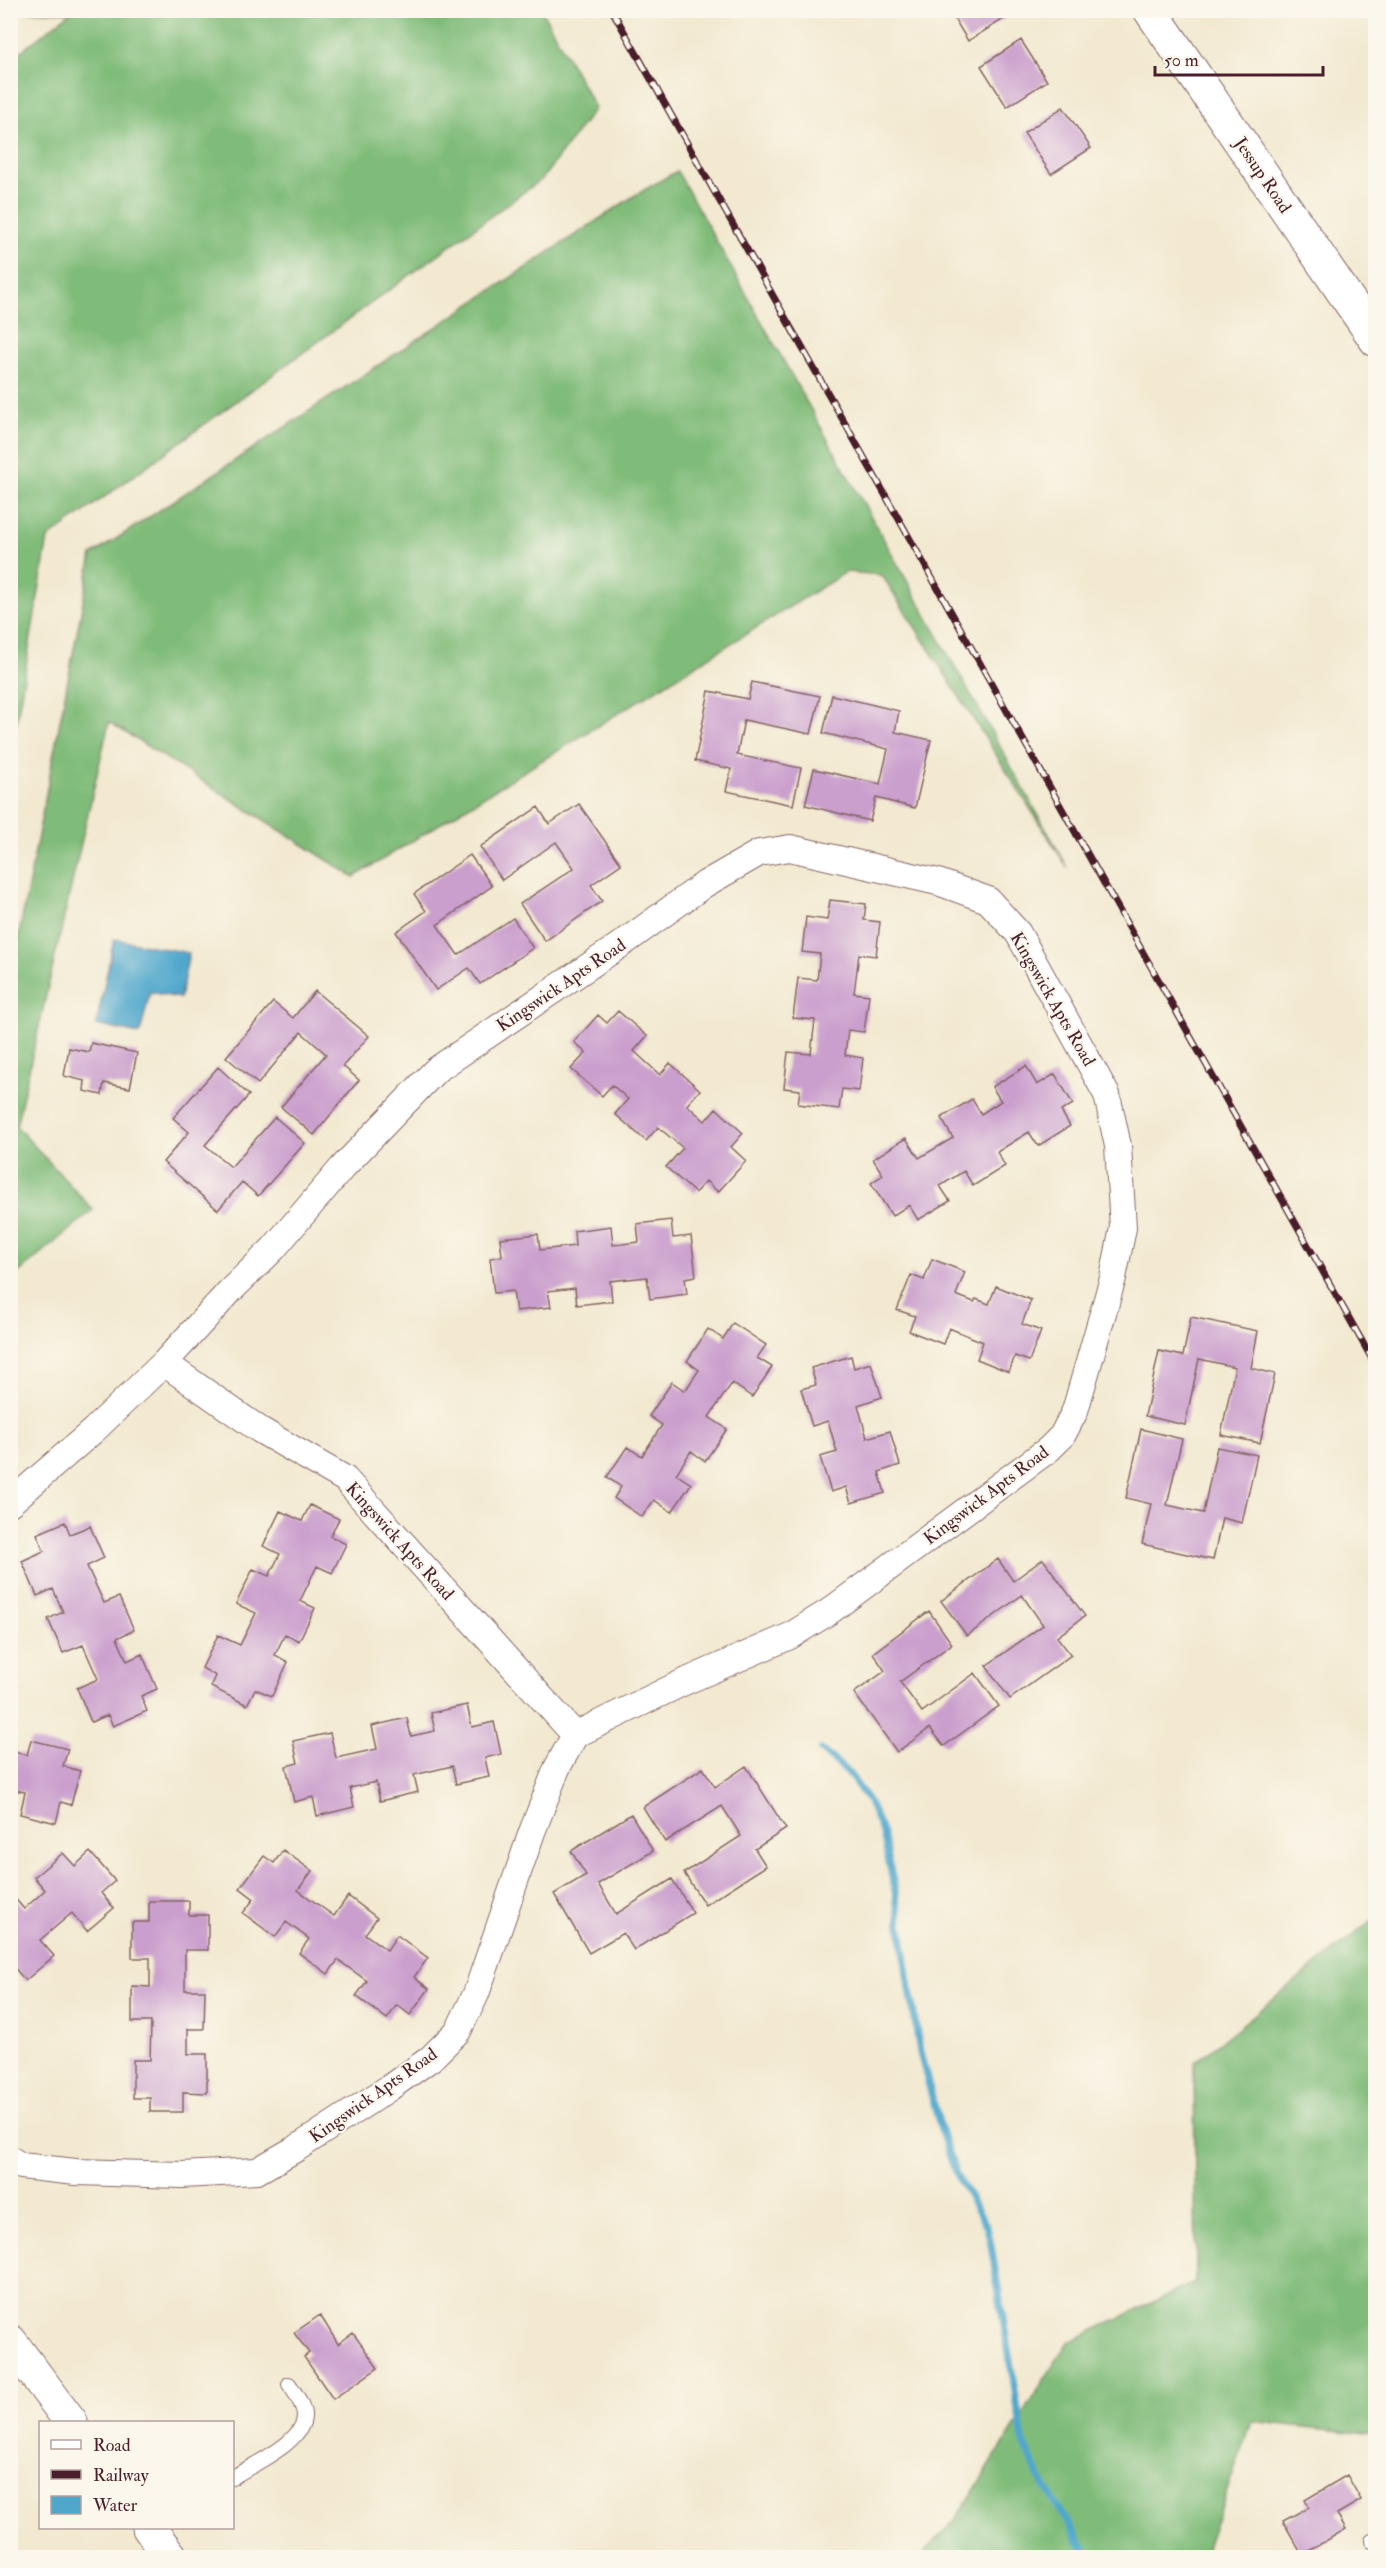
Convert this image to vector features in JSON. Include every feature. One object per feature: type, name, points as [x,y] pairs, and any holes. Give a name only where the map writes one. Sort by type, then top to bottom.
[{"type":"street","name":"Jessup Road","points":[[1150,10],[1376,340]]},
{"type":"street","name":"Kingswick Apts Road","points":[[10,1503],[94,1430],[164,1363],[229,1292],[273,1249],[342,1168],[436,1070],[626,941],[705,884],[759,852],[790,848],[938,882],[988,900],[1018,933],[1107,1095],[1118,1146],[1122,1228],[1113,1278],[1075,1411],[1062,1436],[1048,1449],[830,1611],[790,1636],[682,1683],[575,1736],[557,1768],[532,1832],[476,1994],[458,2031],[430,2059],[297,2148],[257,2171],[182,2175],[76,2172],[21,2166],[10,2159]]},
{"type":"street","name":"Kingswick Apts Road","points":[[164,1363],[260,1430],[345,1479],[575,1736]]},
{"type":"street","points":[[10,2341],[70,2421]]},
{"type":"street","points":[[152,2529],[172,2558]]},
{"type":"lane","points":[[234,2477],[298,2434],[304,2413],[289,2384]]},
{"type":"green space","points":[[11,11],[542,11],[595,108],[542,179],[48,538],[11,753],[11,59],[71,12]]},
{"type":"green space","points":[[677,171],[1068,868],[882,575],[846,572],[354,877],[109,722],[16,1126],[93,1210],[11,1279],[11,976],[92,555],[634,196]]},
{"type":"green space","points":[[1375,1918],[1375,2435],[1251,2421],[1204,2557],[921,2557],[956,2519],[1068,2342],[1196,2282],[1194,2063]]},
{"type":"water","points":[[114,939],[189,953],[180,998],[150,992],[140,1034],[96,1025]]},
{"type":"building","points":[[949,10],[1003,10],[1007,17],[968,41]]},
{"type":"building","points":[[1021,40],[1047,81],[1007,107],[981,66]]},
{"type":"building","points":[[1063,107],[1091,148],[1051,174],[1024,133]]},
{"type":"building","points":[[752,682],[820,696],[811,734],[744,720],[737,755],[801,768],[793,805],[726,791],[731,769],[695,761],[709,691],[748,699]]},
{"type":"building","points":[[832,695],[899,711],[895,732],[931,740],[915,808],[876,798],[870,821],[805,805],[814,769],[880,784],[888,749],[823,733]]},
{"type":"building","points":[[579,804],[621,864],[591,885],[602,901],[545,941],[520,904],[574,868],[556,842],[502,880],[480,847],[538,807],[549,824]]},
{"type":"building","points":[[470,855],[492,886],[437,925],[458,955],[513,918],[533,948],[480,984],[469,968],[436,990],[396,932],[426,911],[414,894]]},
{"type":"building","points":[[830,900],[866,904],[864,920],[880,922],[876,956],[859,954],[854,993],[869,995],[864,1032],[848,1030],[845,1055],[863,1058],[859,1091],[842,1089],[839,1109],[798,1104],[800,1090],[784,1088],[788,1052],[811,1054],[815,1020],[793,1018],[798,978],[817,980],[820,954],[802,952],[806,917],[827,920]]},
{"type":"building","points":[[315,991],[369,1036],[343,1066],[359,1080],[314,1135],[281,1107],[326,1054],[301,1032],[258,1084],[226,1057],[273,1002],[293,1018]]},
{"type":"building","points":[[618,1011],[647,1036],[634,1051],[660,1075],[670,1063],[700,1090],[687,1105],[705,1121],[716,1108],[743,1133],[731,1147],[746,1161],[718,1192],[706,1181],[695,1193],[666,1167],[683,1148],[658,1127],[646,1141],[615,1114],[628,1099],[612,1085],[602,1096],[571,1069],[586,1053],[574,1042],[598,1015],[607,1023]]},
{"type":"building","points":[[91,1043],[137,1053],[130,1088],[104,1083],[102,1095],[84,1091],[85,1081],[64,1076],[69,1048],[89,1052]]},
{"type":"building","points":[[1026,1066],[1037,1085],[1055,1074],[1073,1104],[1061,1111],[1070,1126],[1038,1146],[1029,1132],[997,1152],[1005,1166],[973,1186],[964,1171],[940,1186],[950,1201],[918,1220],[909,1205],[892,1216],[871,1183],[883,1175],[873,1159],[906,1138],[919,1158],[953,1138],[941,1118],[972,1099],[981,1114],[1001,1101],[992,1087]]},
{"type":"building","points":[[218,1067],[249,1095],[205,1145],[231,1167],[275,1117],[305,1143],[258,1196],[242,1182],[218,1210],[163,1162],[189,1132],[173,1118]]},
{"type":"building","points":[[671,1220],[673,1238],[691,1236],[696,1276],[685,1278],[687,1294],[650,1299],[647,1277],[610,1281],[612,1301],[577,1305],[575,1288],[548,1291],[551,1307],[516,1311],[513,1291],[494,1293],[490,1258],[502,1256],[500,1238],[538,1234],[540,1250],[575,1246],[574,1231],[611,1226],[613,1245],[639,1242],[637,1224]]},
{"type":"building","points":[[932,1259],[965,1272],[956,1295],[974,1302],[976,1299],[989,1304],[996,1286],[1031,1300],[1022,1324],[1041,1331],[1029,1361],[1015,1356],[1009,1372],[977,1359],[983,1342],[949,1328],[943,1344],[909,1331],[915,1316],[897,1310],[911,1275],[924,1280]]},
{"type":"building","points":[[1191,1317],[1258,1331],[1251,1368],[1275,1374],[1260,1443],[1221,1435],[1235,1367],[1199,1359],[1185,1425],[1145,1416],[1159,1351],[1183,1356]]},
{"type":"building","points":[[733,1323],[766,1345],[757,1358],[772,1367],[752,1397],[732,1383],[709,1417],[727,1429],[705,1461],[691,1451],[676,1474],[691,1484],[672,1512],[654,1500],[642,1517],[614,1498],[621,1487],[607,1477],[627,1447],[642,1456],[662,1425],[649,1416],[672,1382],[685,1391],[699,1370],[687,1361],[708,1329],[723,1339]]},
{"type":"building","points":[[851,1356],[854,1368],[871,1363],[882,1397],[858,1405],[867,1438],[890,1431],[900,1465],[879,1472],[885,1493],[851,1503],[846,1487],[831,1492],[820,1457],[837,1452],[828,1421],[812,1426],[801,1389],[816,1385],[811,1368]]},
{"type":"building","points":[[1141,1429],[1182,1439],[1167,1505],[1203,1513],[1217,1447],[1257,1455],[1242,1523],[1222,1518],[1213,1560],[1142,1544],[1151,1504],[1126,1498]]},
{"type":"building","points":[[310,1505],[339,1519],[330,1536],[346,1544],[332,1573],[317,1566],[300,1601],[315,1608],[299,1641],[285,1634],[275,1655],[288,1662],[272,1696],[255,1689],[247,1705],[211,1687],[216,1676],[202,1668],[218,1635],[240,1645],[256,1613],[236,1604],[253,1569],[269,1576],[280,1554],[263,1546],[280,1511],[302,1521]]},
{"type":"building","points":[[65,1522],[70,1534],[90,1526],[104,1558],[87,1566],[104,1603],[119,1597],[134,1630],[117,1638],[127,1661],[142,1654],[157,1689],[141,1696],[147,1711],[113,1726],[108,1715],[91,1722],[77,1688],[98,1679],[83,1645],[63,1653],[48,1619],[63,1612],[53,1589],[37,1596],[22,1561],[44,1551],[37,1534]]},
{"type":"building","points":[[998,1559],[1013,1581],[1043,1559],[1085,1616],[1057,1637],[1071,1655],[1010,1699],[986,1666],[1043,1625],[1022,1595],[967,1636],[941,1601]]},
{"type":"building","points":[[929,1611],[952,1644],[900,1682],[922,1712],[975,1673],[999,1706],[944,1746],[930,1728],[897,1752],[854,1693],[885,1671],[873,1653]]},
{"type":"building","points":[[467,1705],[472,1727],[494,1722],[501,1754],[485,1758],[489,1777],[456,1784],[452,1766],[414,1775],[418,1792],[380,1801],[376,1782],[350,1788],[354,1807],[317,1816],[313,1797],[294,1802],[286,1766],[298,1763],[293,1741],[330,1733],[336,1758],[377,1749],[372,1726],[407,1718],[411,1736],[435,1731],[431,1713]]},
{"type":"building","points":[[31,1740],[68,1749],[63,1766],[80,1771],[71,1805],[61,1802],[56,1823],[20,1814],[25,1792],[10,1789],[10,1751],[27,1755]]},
{"type":"building","points":[[746,1766],[786,1829],[755,1849],[766,1866],[705,1905],[684,1873],[741,1836],[722,1806],[665,1842],[643,1807],[703,1768],[715,1787]]},
{"type":"building","points":[[631,1814],[653,1851],[598,1884],[616,1914],[672,1879],[693,1913],[634,1950],[623,1933],[589,1953],[554,1894],[586,1875],[571,1851]]},
{"type":"building","points":[[283,1850],[312,1871],[298,1890],[334,1916],[348,1896],[377,1918],[365,1934],[387,1950],[397,1935],[428,1958],[414,1977],[429,1989],[410,2015],[397,2005],[387,2019],[356,1996],[367,1981],[338,1960],[328,1974],[299,1953],[309,1939],[286,1922],[275,1937],[243,1913],[254,1899],[240,1888],[264,1856],[274,1863]]},
{"type":"building","points":[[90,1852],[115,1881],[101,1893],[114,1908],[87,1931],[72,1913],[40,1940],[54,1956],[25,1981],[14,1967],[10,1969],[10,1896],[12,1895],[24,1909],[45,1890],[34,1877],[63,1853],[75,1866]]},
{"type":"building","points":[[149,1901],[189,1901],[189,1915],[208,1915],[208,1950],[185,1950],[185,1990],[205,1990],[204,2029],[188,2029],[188,2054],[207,2054],[207,2093],[183,2092],[183,2112],[150,2112],[150,2098],[133,2098],[133,2060],[150,2060],[151,2022],[132,2022],[132,1986],[150,1987],[150,1958],[132,1958],[132,1922],[149,1922]]},
{"type":"building","points":[[320,2315],[338,2344],[353,2333],[378,2368],[333,2399],[304,2357],[309,2353],[294,2333]]},
{"type":"building","points":[[1347,2475],[1361,2500],[1337,2514],[1346,2529],[1302,2555],[1283,2521],[1309,2507],[1305,2500]]},
{"type":"waterway","points":[[821,1750],[847,1771],[869,1802],[883,1834],[895,1891],[920,2053],[942,2134],[956,2174],[987,2227],[1023,2440],[1044,2485],[1091,2558]]},
{"type":"railway","points":[[612,10],[1376,1366]]}]
